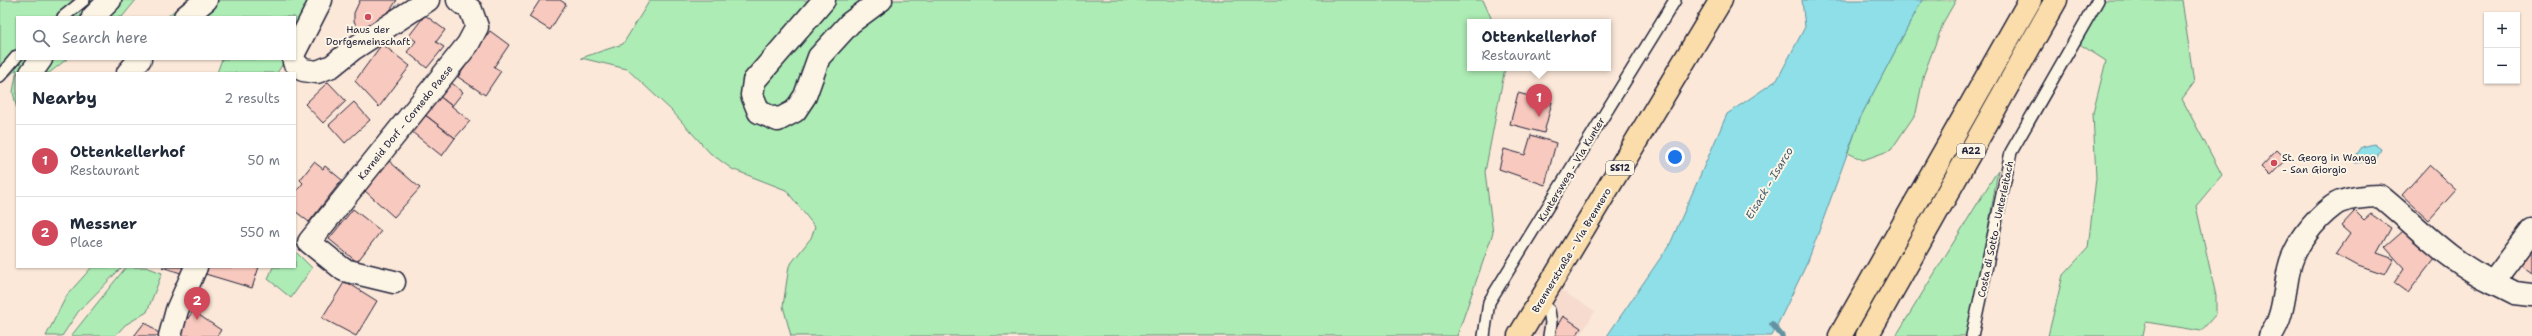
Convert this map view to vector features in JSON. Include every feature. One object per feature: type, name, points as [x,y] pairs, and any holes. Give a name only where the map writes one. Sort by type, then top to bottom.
[{"type":"main road","name":"Brennerstraße - Via Brennero","points":[[1519,336],[1721,0]]},
{"type":"main road","name":"A22","points":[[1840,336],[2030,0]]},
{"type":"main road","name":"A22","points":[[1867,336],[2056,0]]},
{"type":"street","points":[[185,16],[206,0]]},
{"type":"street","points":[[296,48],[321,0]]},
{"type":"street","points":[[297,71],[317,72],[332,66],[353,49],[428,0]]},
{"type":"street","name":"Karneid Dorf - Cornedo Paese","points":[[394,282],[344,270],[309,242],[468,44],[477,27],[471,10],[458,0]]},
{"type":"street","points":[[824,0],[754,81],[752,95],[759,112],[778,120],[796,111],[805,96],[819,57],[850,23],[881,0]]},
{"type":"street","points":[[32,72],[40,60]]},
{"type":"street","points":[[129,72],[139,60]]},
{"type":"street","points":[[2270,336],[2281,313],[2289,267],[2297,244],[2334,205],[2365,196],[2380,196],[2451,256],[2481,277],[2515,293],[2532,295]]},
{"type":"street","points":[[2493,282],[2532,230]]},
{"type":"street","points":[[170,336],[177,310],[196,268]]},
{"type":"lane","points":[[64,16],[84,0]]},
{"type":"lane","name":"Costa di Sotto - Unterleitach","points":[[1972,336],[2011,152],[2098,0]]},
{"type":"lane","name":"Kuntersweg - Via Kunter","points":[[1484,336],[1489,302],[1673,3]]},
{"type":"lane","points":[[0,69],[16,56]]},
{"type":"lane","points":[[0,76],[16,56]]},
{"type":"lane","points":[[1539,303],[1549,310],[1551,324],[1549,336]]},
{"type":"shaded area","points":[[1559,289],[1595,311],[1580,336],[1530,336]]},
{"type":"green space","points":[[0,0],[136,0],[123,16],[16,16],[16,60],[66,60],[50,72],[16,72],[17,69],[0,84]]},
{"type":"green space","points":[[186,0],[326,0],[296,45],[296,16],[168,16]]},
{"type":"green space","points":[[650,0],[1483,0],[1492,19],[1467,19],[1467,71],[1504,71],[1485,172],[1493,233],[1457,336],[791,336],[783,306],[789,266],[811,238],[815,227],[786,190],[732,169],[710,153],[672,111],[627,69],[581,58],[623,44]]},
{"type":"green space","points":[[1922,0],[1956,0],[1944,21],[1924,74],[1916,113],[1891,150],[1863,160],[1848,153],[1861,116]]},
{"type":"green space","points":[[2103,0],[2182,0],[2194,83],[2182,99],[2222,175],[2196,206],[2216,296],[2216,314],[2201,331],[2146,322],[2143,336],[2048,336],[2063,275],[2088,248],[2096,178],[2093,113],[2106,61],[2078,43]]},
{"type":"green space","points":[[222,60],[285,60],[278,72],[217,72]]},
{"type":"green space","points":[[16,75],[16,106],[13,92]]},
{"type":"green space","points":[[1998,170],[1970,336],[1896,336]]},
{"type":"green space","points":[[296,252],[312,268],[291,298],[268,279],[273,268],[296,268]]},
{"type":"green space","points":[[91,268],[121,268],[78,312],[62,336],[46,336],[67,295]]},
{"type":"green space","points":[[125,268],[149,268],[162,273],[147,312],[125,325],[115,336],[71,336]]},
{"type":"water","name":"Eisack - Isarco","points":[[1802,0],[1922,0],[1861,116],[1808,261],[1772,336],[1607,336],[1670,244],[1727,114],[1777,80],[1805,27]]},
{"type":"water","points":[[2374,144],[2381,149],[2376,160],[2355,163],[2357,154],[2362,147]]},
{"type":"building","name":"Haus der Dorfgemeinschaft","points":[[360,0],[397,0],[389,12],[360,33],[354,21],[354,13]]},
{"type":"building","points":[[540,0],[560,0],[566,4],[550,30],[529,17]]},
{"type":"building","points":[[425,15],[445,30],[436,42],[444,47],[427,68],[407,52],[416,41],[409,36]]},
{"type":"building","points":[[490,31],[509,45],[494,67],[501,71],[485,95],[458,77]]},
{"type":"building","points":[[382,44],[410,66],[379,107],[355,81]]},
{"type":"building","points":[[449,81],[463,92],[452,106],[438,95]]},
{"type":"building","points":[[328,82],[346,101],[323,123],[305,104]]},
{"type":"building","points":[[1518,93],[1552,102],[1544,133],[1510,124]]},
{"type":"building","points":[[438,95],[470,121],[455,138],[423,113]]},
{"type":"building","points":[[354,102],[370,120],[345,143],[329,125]]},
{"type":"building","points":[[425,115],[455,138],[442,156],[412,132]]},
{"type":"building","points":[[1531,135],[1556,143],[1545,185],[1499,169],[1504,149],[1525,155]]},
{"type":"building","name":"St. Georg in Wangg - San Giorgio","points":[[2277,150],[2286,159],[2270,176],[2261,167]]},
{"type":"building","points":[[389,161],[420,188],[394,217],[364,190]]},
{"type":"building","points":[[314,162],[323,169],[325,166],[342,180],[309,222],[296,212],[296,192],[303,183],[300,180]]},
{"type":"building","points":[[2429,165],[2456,190],[2429,220],[2402,195]]},
{"type":"building","points":[[353,209],[381,231],[357,262],[329,239]]},
{"type":"building","points":[[2355,211],[2364,220],[2371,214],[2391,228],[2377,253],[2394,259],[2385,275],[2358,266],[2336,254],[2350,234],[2341,226]]},
{"type":"building","points":[[2409,226],[2435,258],[2408,293],[2394,283],[2404,268],[2385,247]]},
{"type":"building","points":[[2532,234],[2532,273],[2514,260]]},
{"type":"building","points":[[165,268],[190,268],[187,275]]},
{"type":"building","points":[[205,268],[259,268],[252,288],[202,273]]},
{"type":"building","points":[[345,281],[377,301],[356,336],[322,318]]},
{"type":"building","points":[[193,311],[221,330],[217,336],[176,336]]},
{"type":"building","points":[[1563,316],[1581,328],[1576,336],[1551,336]]},
{"type":"building","points":[[145,322],[162,336],[134,336]]},
{"type":"waterway","points":[[1772,324],[1782,336]]},
{"type":"place","name":"Haus der Dorfgemeinschaft","points":[[368,17]]},
{"type":"place","name":"Ottenkellerhof","points":[[1539,117]]},
{"type":"place","name":"St. Georg in Wangg - San Giorgio","points":[[2274,163]]},
{"type":"place","name":"Messner","points":[[197,320]]}]
